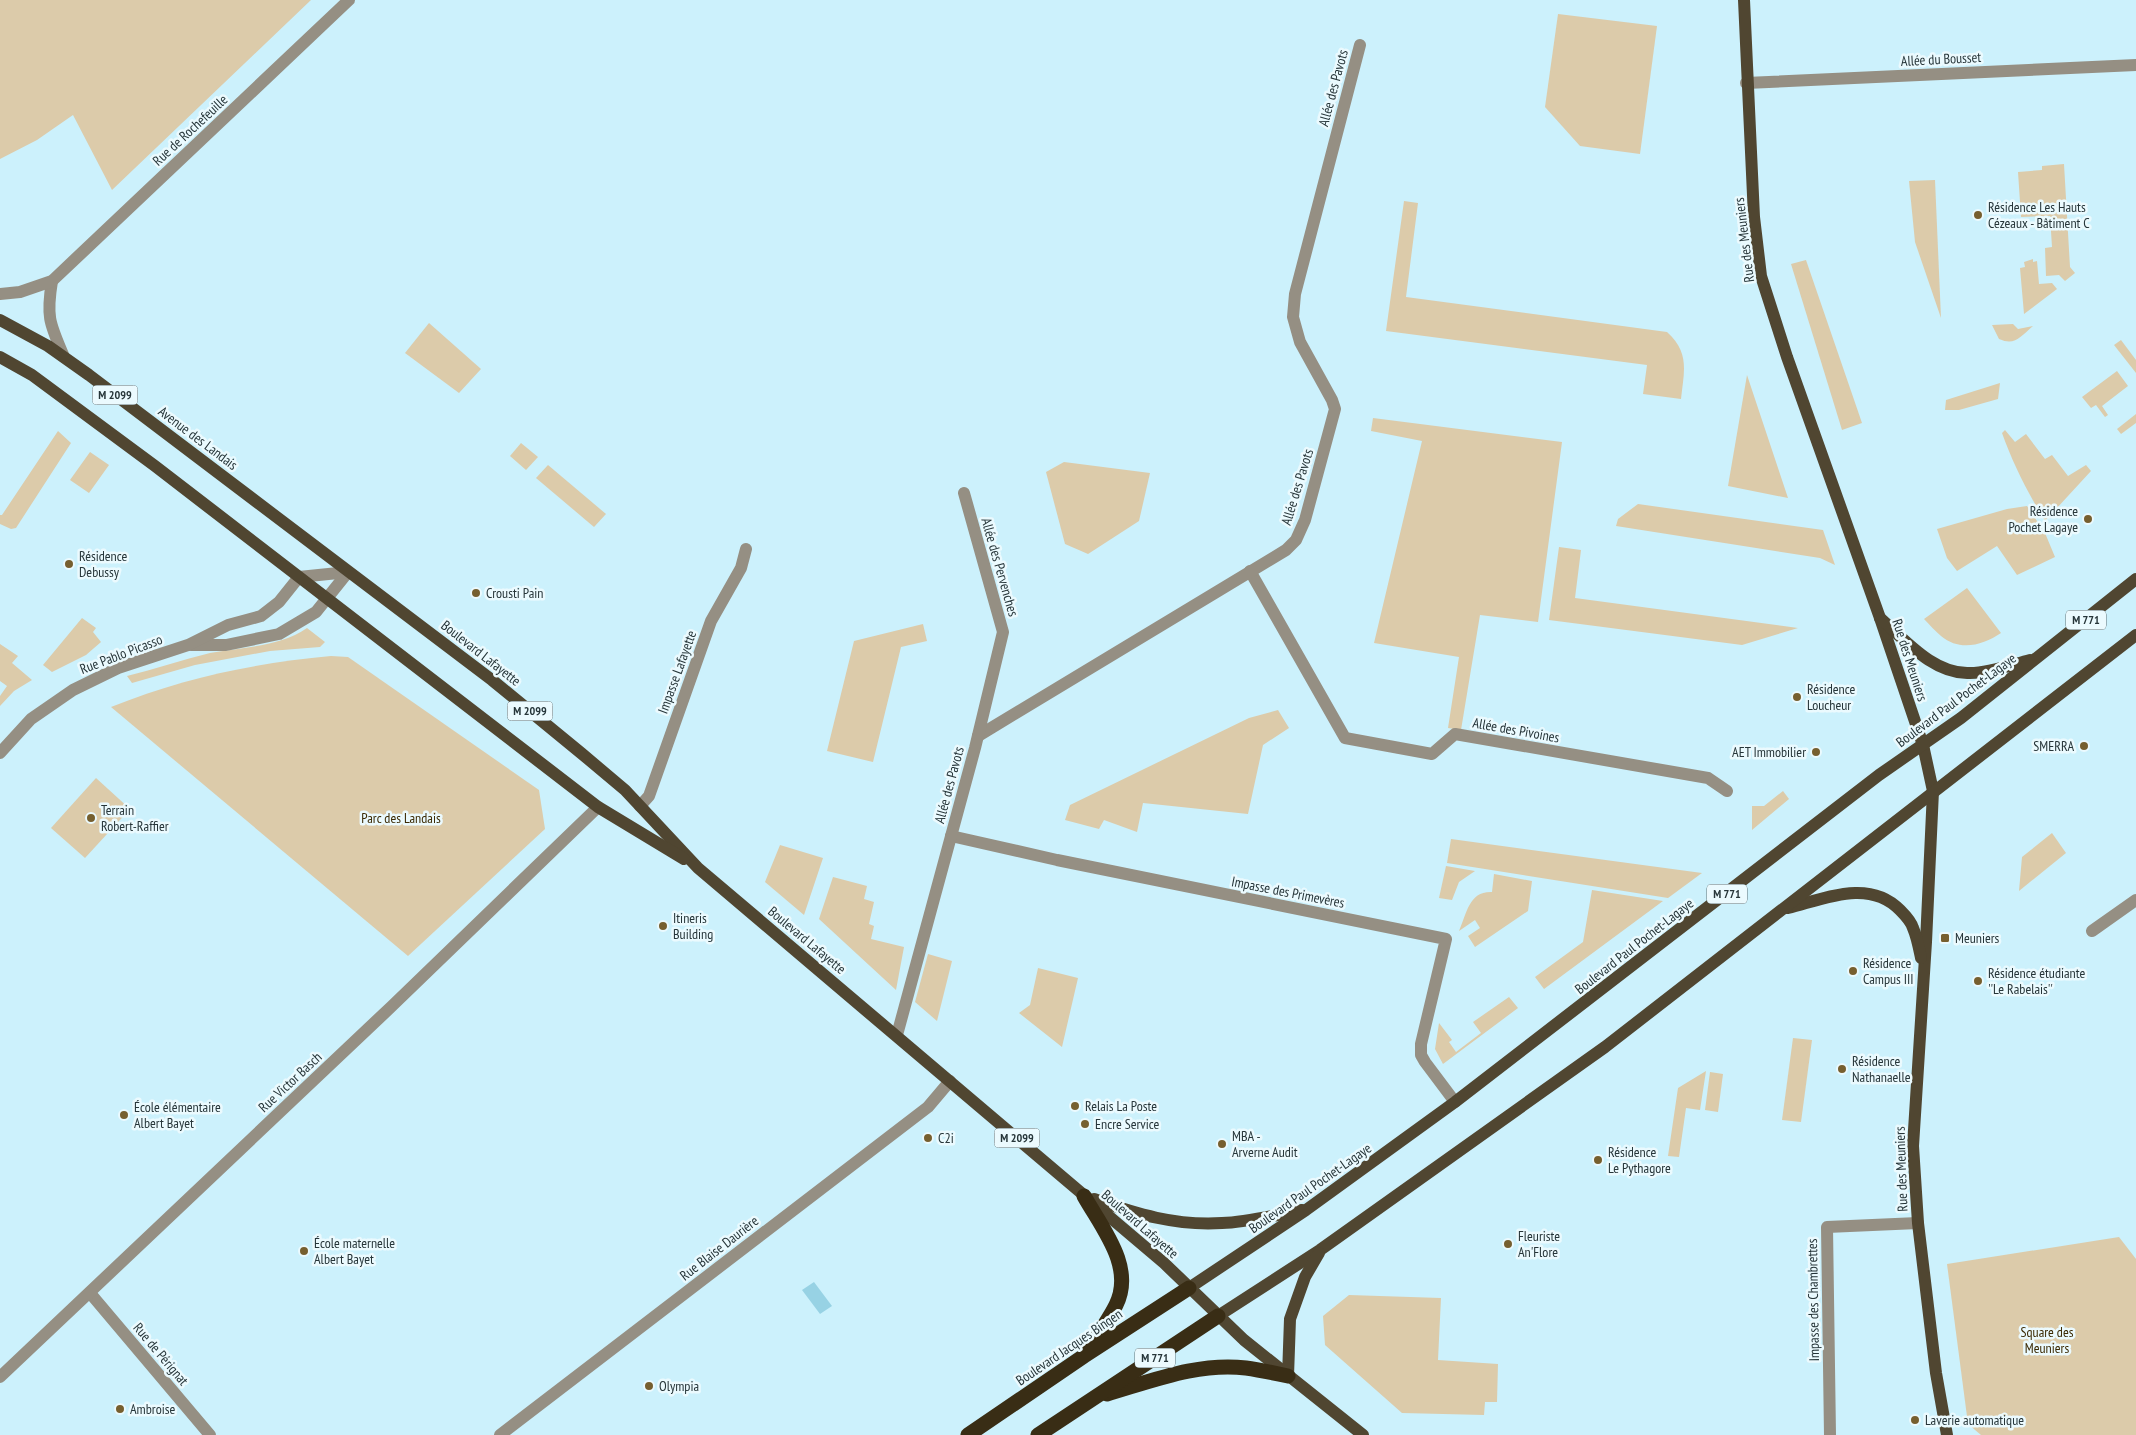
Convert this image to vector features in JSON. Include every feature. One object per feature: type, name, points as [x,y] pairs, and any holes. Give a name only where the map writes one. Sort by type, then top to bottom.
[{"type":"highway","points":[[1084,1196],[1119,1260],[1123,1278],[1116,1305],[1084,1356]]},
{"type":"highway","name":"Boulevard Jacques Bingen","points":[[968,1435],[1084,1356],[1189,1288]]},
{"type":"highway","name":"M 771","points":[[1038,1435],[1218,1316]]},
{"type":"highway","points":[[1092,1399],[1176,1373],[1203,1369],[1245,1368],[1288,1376]]},
{"type":"main road","name":"Rue des Meuniers","points":[[1744,0],[1746,83],[1754,217],[1761,276],[1787,358],[1880,618],[1923,746],[1934,791],[1913,1146],[1918,1223],[1936,1373],[1946,1435]]},
{"type":"main road","name":"Avenue des Landais","points":[[0,320],[48,346],[64,357],[348,572]]},
{"type":"main road","name":"M 2099","points":[[0,357],[32,375],[74,405],[327,598]]},
{"type":"main road","name":"Boulevard Lafayette","points":[[348,572],[499,686],[625,790],[698,868],[1164,1263],[1218,1316],[1288,1376],[1363,1435]]},
{"type":"main road","name":"Boulevard Paul Pochet-Lagaye","points":[[1189,1288],[1306,1210],[1455,1102],[1880,775],[1961,718],[2136,579]]},
{"type":"main road","name":"Boulevard Lafayette","points":[[327,598],[598,807],[698,868]]},
{"type":"main road","points":[[1880,618],[1936,666],[1970,674],[2035,659]]},
{"type":"main road","name":"M 771","points":[[1218,1316],[1320,1250],[1605,1047],[2136,635]]},
{"type":"main road","points":[[1783,910],[1847,893],[1860,892],[1880,895],[1896,906],[1913,928],[1924,970]]},
{"type":"main road","points":[[1084,1196],[1134,1214],[1167,1221],[1196,1224],[1224,1223],[1306,1210]]},
{"type":"main road","points":[[1288,1376],[1290,1319],[1306,1277],[1320,1250]]},
{"type":"street","name":"Rue de Rochefeuille","points":[[0,294],[20,292],[52,281],[349,0]]},
{"type":"street","name":"Allée des Pavots","points":[[951,836],[978,736],[1286,550],[1296,540],[1305,520],[1335,409],[1332,400],[1300,342],[1293,317],[1295,294],[1360,45]]},
{"type":"street","name":"Allée du Bousset","points":[[1746,83],[2136,65]]},
{"type":"street","points":[[52,281],[48,306],[49,322],[64,357]]},
{"type":"street","name":"Allée des Pervenches","points":[[964,493],[1003,632],[978,736]]},
{"type":"street","name":"Impasse Lafayette","points":[[640,806],[649,796],[711,621],[741,568],[746,550]]},
{"type":"street","name":"Allée des Pivoines","points":[[1250,571],[1345,738],[1432,754],[1455,734],[1708,778],[1727,791]]},
{"type":"street","points":[[299,577],[348,572]]},
{"type":"street","name":"Rue Pablo Picasso","points":[[188,645],[226,645],[279,634],[316,612],[348,572]]},
{"type":"street","name":"Rue Pablo Picasso","points":[[0,753],[31,719],[73,690],[118,668],[188,645],[228,625],[261,616],[279,602],[299,577]]},
{"type":"street","name":"Rue Victor Basch","points":[[0,1377],[392,1006],[598,807]]},
{"type":"street","points":[[897,1035],[951,836]]},
{"type":"street","name":"Impasse des Primevères","points":[[951,836],[1066,862],[1446,939],[1421,1044],[1421,1055],[1455,1102]]},
{"type":"street","points":[[2092,931],[2136,900]]},
{"type":"street","name":"Rue Blaise Daurière","points":[[500,1435],[928,1107],[950,1081]]},
{"type":"street","name":"Impasse des Chambrettes","points":[[1830,1435],[1827,1227],[1918,1223]]},
{"type":"street","name":"Rue de Pérignat","points":[[90,1293],[210,1435]]},
{"type":"green space","points":[[0,0],[311,0],[112,190],[73,115],[37,140],[0,159]]},
{"type":"green space","points":[[1558,14],[1657,26],[1640,154],[1580,146],[1545,107]]},
{"type":"green space","points":[[2064,164],[2070,267],[2075,273],[2065,281],[2059,275],[2046,276],[2045,248],[2052,247],[2050,216],[2021,217],[2018,172],[2042,170],[2042,166]]},
{"type":"green space","points":[[1935,180],[1941,318],[1915,242],[1909,181]]},
{"type":"green space","points":[[1404,201],[1418,203],[1406,297],[1667,332],[1679,347],[1684,363],[1681,399],[1643,394],[1647,365],[1386,331]]},
{"type":"green space","points":[[2033,259],[2033,262],[2037,261],[2039,284],[2052,283],[2057,289],[2024,314],[2020,268],[2025,267],[2024,262]]},
{"type":"green space","points":[[1806,260],[1862,423],[1842,430],[1791,264]]},
{"type":"green space","points":[[429,323],[481,369],[459,393],[405,353]]},
{"type":"green space","points":[[2013,324],[2018,329],[2033,326],[2021,337],[2013,341],[2005,341],[1999,339],[1992,325]]},
{"type":"green space","points":[[2121,340],[2136,360],[2136,373],[2114,345]]},
{"type":"green space","points":[[2117,371],[2128,386],[2102,406],[2108,415],[2105,417],[2096,405],[2091,408],[2082,397]]},
{"type":"green space","points":[[1747,375],[1788,498],[1728,486]]},
{"type":"green space","points":[[2000,383],[1998,399],[1959,410],[1945,410],[1946,400]]},
{"type":"green space","points":[[2136,414],[2136,423],[2121,434],[2117,429]]},
{"type":"green space","points":[[1373,418],[1562,442],[1538,622],[1480,615],[1461,730],[1448,728],[1459,657],[1374,643],[1422,441],[1371,431]]},
{"type":"green space","points":[[2005,430],[2015,442],[2026,434],[2045,459],[2052,455],[2068,476],[2086,465],[2091,471],[2045,521],[2011,456],[2002,433]]},
{"type":"green space","points":[[58,431],[71,443],[16,528],[11,529],[0,524],[0,515],[2,515]]},
{"type":"green space","points":[[521,443],[538,457],[526,470],[510,456]]},
{"type":"green space","points":[[90,452],[109,465],[89,493],[70,480]]},
{"type":"green space","points":[[1064,462],[1150,473],[1139,521],[1088,554],[1065,544],[1046,472]]},
{"type":"green space","points":[[548,465],[606,514],[594,527],[536,478]]},
{"type":"green space","points":[[1638,504],[1823,530],[1835,565],[1820,558],[1616,526],[1618,519]]},
{"type":"green space","points":[[2027,506],[2045,533],[2055,557],[2017,575],[1997,546],[1957,571],[1947,558],[1937,529],[2007,509]]},
{"type":"green space","points":[[1559,547],[1581,550],[1575,598],[1798,628],[1742,645],[1549,620]]},
{"type":"green space","points":[[1967,588],[2001,633],[1987,641],[1971,645],[1956,644],[1948,641],[1924,619]]},
{"type":"green space","points":[[82,618],[96,628],[93,632],[101,642],[86,655],[52,672],[43,665]]},
{"type":"green space","points":[[923,624],[927,641],[901,647],[873,762],[827,751],[854,641]]},
{"type":"green space","points":[[307,628],[325,642],[320,647],[270,651],[195,665],[132,683],[127,676],[210,653],[273,643]]},
{"type":"green space","points":[[0,644],[18,656],[12,663],[32,680],[14,691],[0,706],[0,696],[7,686],[0,681]]},
{"type":"green space","name":"Parc des Landais","points":[[331,656],[348,657],[539,790],[545,829],[408,956],[111,707],[165,688],[219,673]]},
{"type":"green space","points":[[1278,710],[1289,728],[1263,745],[1248,814],[1143,803],[1137,832],[1104,820],[1099,829],[1065,820],[1070,805],[1249,718]]},
{"type":"green space","name":"Terrain Robert-Raffier","points":[[96,778],[130,809],[85,858],[51,828]]},
{"type":"green space","points":[[1783,791],[1789,799],[1752,830],[1752,806],[1764,806]]},
{"type":"green space","points":[[2052,833],[2066,853],[2019,891],[2022,857]]},
{"type":"green space","points":[[1451,839],[1702,873],[1668,898],[1447,863]]},
{"type":"green space","points":[[780,845],[823,858],[804,915],[765,882]]},
{"type":"green space","points":[[1446,866],[1475,871],[1459,882],[1452,900],[1439,898]]},
{"type":"green space","points":[[1494,874],[1532,881],[1528,911],[1475,947],[1468,936],[1480,928],[1475,920],[1459,931],[1467,910],[1474,899],[1478,895],[1492,892]]},
{"type":"green space","points":[[833,877],[867,886],[864,899],[874,902],[869,924],[874,926],[871,939],[904,947],[896,990],[819,919]]},
{"type":"green space","points":[[1592,890],[1663,901],[1544,989],[1535,977],[1583,942]]},
{"type":"green space","points":[[928,954],[952,961],[937,1021],[915,1002]]},
{"type":"green space","points":[[1038,968],[1078,978],[1062,1047],[1019,1013],[1030,1005]]},
{"type":"green space","points":[[1509,997],[1518,1008],[1443,1064],[1435,1049],[1439,1023],[1452,1040],[1449,1042],[1456,1052],[1481,1033],[1473,1022]]},
{"type":"green space","points":[[1793,1038],[1812,1040],[1801,1122],[1782,1120]]},
{"type":"green space","points":[[1706,1071],[1700,1110],[1686,1108],[1679,1157],[1668,1156],[1678,1088]]},
{"type":"green space","points":[[1710,1072],[1723,1074],[1718,1112],[1705,1110]]},
{"type":"green space","name":"Square des Meuniers","points":[[2119,1237],[2136,1259],[2136,1435],[1981,1435],[1968,1424],[1947,1264]]},
{"type":"green space","points":[[1349,1295],[1441,1298],[1438,1360],[1498,1364],[1497,1402],[1485,1402],[1484,1415],[1402,1413],[1325,1345],[1323,1316]]},
{"type":"water","points":[[814,1282],[832,1306],[820,1314],[802,1290]]},
{"type":"place","name":"Résidence Les Hauts Cézeaux - Bâtiment C","points":[[1978,215]]},
{"type":"place","name":"Résidence Pochet Lagaye","points":[[2088,519]]},
{"type":"place","name":"Résidence Debussy","points":[[69,564]]},
{"type":"place","name":"Crousti Pain","points":[[476,593]]},
{"type":"place","name":"Résidence Loucheur","points":[[1797,697]]},
{"type":"place","name":"SMERRA","points":[[2084,746]]},
{"type":"place","name":"AET Immobilier","points":[[1816,752]]},
{"type":"place","name":"Terrain Robert-Raffier","points":[[91,818]]},
{"type":"place","name":"Itineris Building","points":[[663,926]]},
{"type":"place","name":"Meuniers","points":[[1945,938]]},
{"type":"place","name":"Résidence Campus III","points":[[1853,971]]},
{"type":"place","name":"Résidence étudiante ''Le Rabelais''","points":[[1978,981]]},
{"type":"place","name":"Résidence Nathanaelle","points":[[1842,1069]]},
{"type":"place","name":"Relais La Poste","points":[[1075,1106]]},
{"type":"place","name":"École élémentaire Albert Bayet","points":[[124,1115]]},
{"type":"place","name":"Encre Service","points":[[1085,1124]]},
{"type":"place","name":"C2i","points":[[928,1138]]},
{"type":"place","name":"MBA - Arverne Audit","points":[[1222,1144]]},
{"type":"place","name":"Résidence Le Pythagore","points":[[1598,1160]]},
{"type":"place","name":"Fleuriste An'Flore","points":[[1508,1244]]},
{"type":"place","name":"École maternelle Albert Bayet","points":[[304,1251]]},
{"type":"place","name":"Olympia","points":[[649,1386]]},
{"type":"place","name":"Ambroise","points":[[120,1409]]},
{"type":"place","name":"Laverie automatique","points":[[1915,1420]]}]
